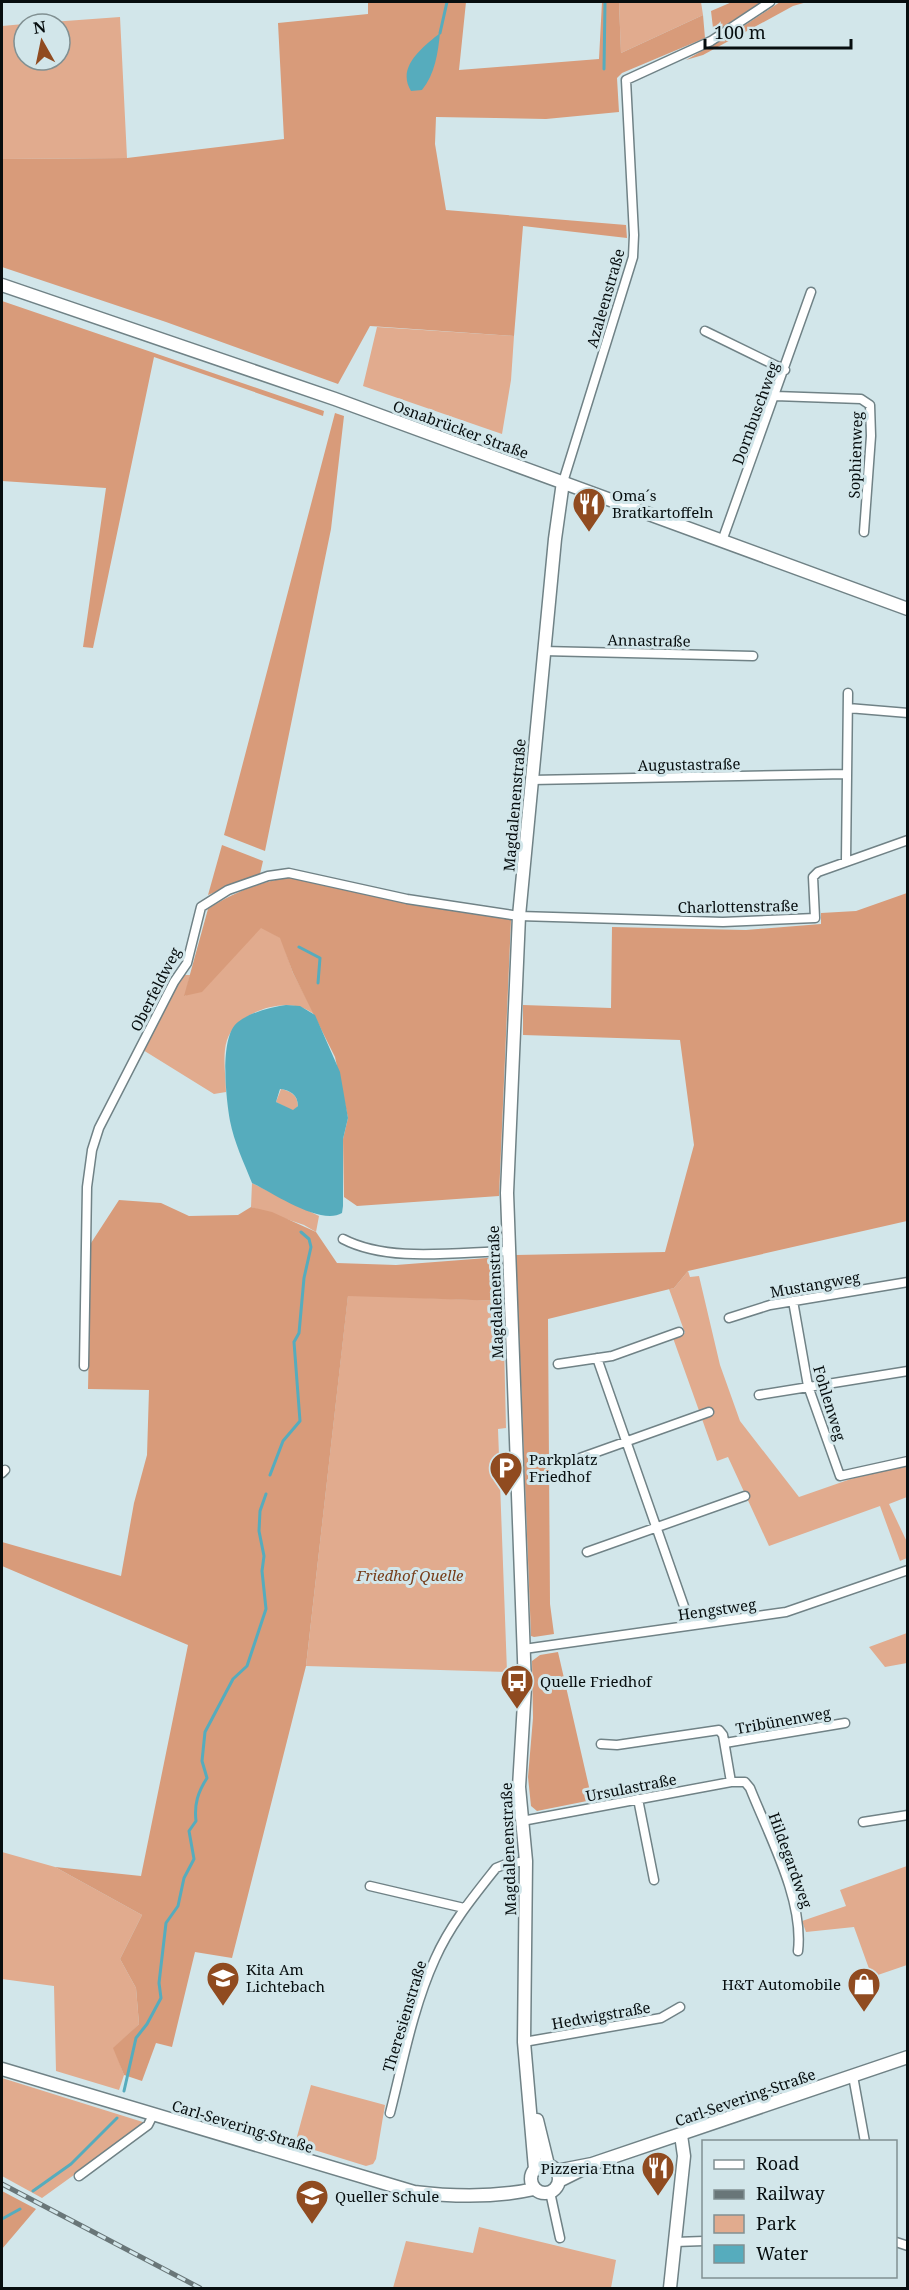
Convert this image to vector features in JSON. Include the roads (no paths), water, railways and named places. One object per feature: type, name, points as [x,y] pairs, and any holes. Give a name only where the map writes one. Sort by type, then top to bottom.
[{"type":"street","name":"Azaleenstraße","points":[[563,482],[633,257],[634,235],[626,80],[711,41],[770,2]]},
{"type":"street","name":"Osnabrücker Straße","points":[[2,285],[324,395],[908,609]]},
{"type":"street","name":"Dornbuschweg","points":[[722,541],[776,396],[811,292]]},
{"type":"street","points":[[705,331],[785,370]]},
{"type":"street","name":"Sophienweg","points":[[776,396],[861,399],[870,405],[871,436],[864,532]]},
{"type":"street","name":"Magdalenenstraße","points":[[533,2179],[531,2103],[524,2042],[526,1861],[519,1787],[525,1717],[524,1649],[507,1193],[519,916],[543,651],[563,482]]},
{"type":"street","name":"Annastraße","points":[[543,651],[753,656]]},
{"type":"street","points":[[846,861],[848,693]]},
{"type":"street","points":[[848,708],[908,713]]},
{"type":"street","name":"Augustastraße","points":[[531,780],[847,774]]},
{"type":"street","name":"Charlottenstraße","points":[[519,916],[723,922],[815,918],[813,877],[818,872],[908,840]]},
{"type":"street","name":"Oberfeldweg","points":[[84,1366],[87,1187],[92,1150],[99,1128],[174,982],[187,963],[201,908],[228,890],[268,876],[289,873],[407,899],[519,916]]},
{"type":"street","points":[[343,1239],[374,1251],[405,1253],[508,1251]]},
{"type":"street","name":"Mustangweg","points":[[729,1318],[770,1305],[908,1282]]},
{"type":"street","name":"Fohlenweg","points":[[793,1301],[808,1386],[840,1476],[908,1461]]},
{"type":"street","points":[[558,1364],[612,1356],[679,1332]]},
{"type":"street","points":[[597,1358],[686,1612],[688,1626]]},
{"type":"street","points":[[759,1395],[908,1371]]},
{"type":"street","points":[[580,1458],[709,1412]]},
{"type":"street","points":[[587,1552],[745,1496]]},
{"type":"street","name":"Hengstweg","points":[[524,1649],[786,1612],[908,1570]]},
{"type":"street","name":"Tribünenweg","points":[[725,1743],[845,1723]]},
{"type":"street","name":"Tribünenweg","points":[[601,1744],[617,1745],[719,1730],[725,1743],[731,1782]]},
{"type":"street","name":"Ursulastraße","points":[[522,1821],[731,1782],[745,1782]]},
{"type":"street","name":"Hildegardweg","points":[[745,1782],[750,1788],[794,1902],[801,1931],[798,1951]]},
{"type":"street","points":[[638,1799],[654,1880]]},
{"type":"street","points":[[863,1822],[908,1815]]},
{"type":"street","name":"Theresienstraße","points":[[390,2113],[418,2007],[431,1969],[464,1908],[496,1868],[506,1863],[526,1861]]},
{"type":"street","points":[[370,1886],[464,1908]]},
{"type":"street","name":"Hedwigstraße","points":[[524,2042],[660,2018],[680,2007]]},
{"type":"street","name":"Carl-Severing-Straße","points":[[2,2069],[406,2190],[440,2196],[502,2196],[533,2179],[592,2164],[908,2057]]},
{"type":"street","points":[[854,2076],[865,2140]]},
{"type":"street","name":"Magdalenenstraße","points":[[531,2103],[554,2173]]},
{"type":"street","points":[[79,2176],[148,2125],[153,2115]]},
{"type":"street","points":[[670,2289],[684,2156],[681,2134]]},
{"type":"street","points":[[554,2173],[550,2192],[560,2238]]},
{"type":"street","points":[[533,2179],[542,2193],[550,2192]]},
{"type":"street","points":[[675,2242],[702,2241]]},
{"type":"water","points":[[440,33],[437,56],[430,77],[422,90],[411,91],[407,82],[409,66],[419,51]]},
{"type":"water","points":[[286,1005],[300,1006],[315,1015],[340,1072],[348,1118],[343,1139],[342,1213],[333,1216],[297,1207],[252,1183],[230,1121],[225,1068],[228,1040],[232,1029],[249,1015]],"holes":[[[280,1089],[293,1094],[297,1099],[298,1106],[293,1110],[276,1102]]]},
{"type":"waterway","points":[[440,33],[447,2]]},
{"type":"waterway","points":[[604,69],[605,2]]},
{"type":"waterway","points":[[299,947],[320,958],[318,983]]},
{"type":"waterway","points":[[270,1475],[283,1441],[300,1421],[294,1342],[299,1333],[304,1278],[311,1247],[309,1239],[301,1232]]},
{"type":"waterway","points":[[124,2091],[136,2038],[147,2024],[161,1998],[159,1983],[166,1923],[178,1906],[184,1878],[194,1859],[189,1831],[196,1821],[197,1798],[207,1778],[202,1761],[205,1732],[233,1679],[247,1666],[266,1609],[262,1571],[264,1556],[259,1531],[260,1511],[266,1494]]},
{"type":"waterway","points":[[33,2191],[71,2164],[117,2118]]},
{"type":"waterway","points":[[2,2219],[20,2209]]},
{"type":"railway","points":[[2,2184],[200,2288]]},
{"type":"place","name":"Oma´s Bratkartoffeln","points":[[589,533]]},
{"type":"place","name":"Parkplatz Friedhof","points":[[506,1497]]},
{"type":"place","name":"Quelle Friedhof","points":[[517,1710]]},
{"type":"place","name":"Kita Am Lichtebach","points":[[223,2007]]},
{"type":"place","name":"H&T Automobile","points":[[864,2013]]},
{"type":"place","name":"Pizzeria Etna","points":[[658,2197]]},
{"type":"place","name":"Queller Schule","points":[[312,2225]]},
{"type":"park label","name":"Friedhof Quelle","points":[[410,1575]]}]
